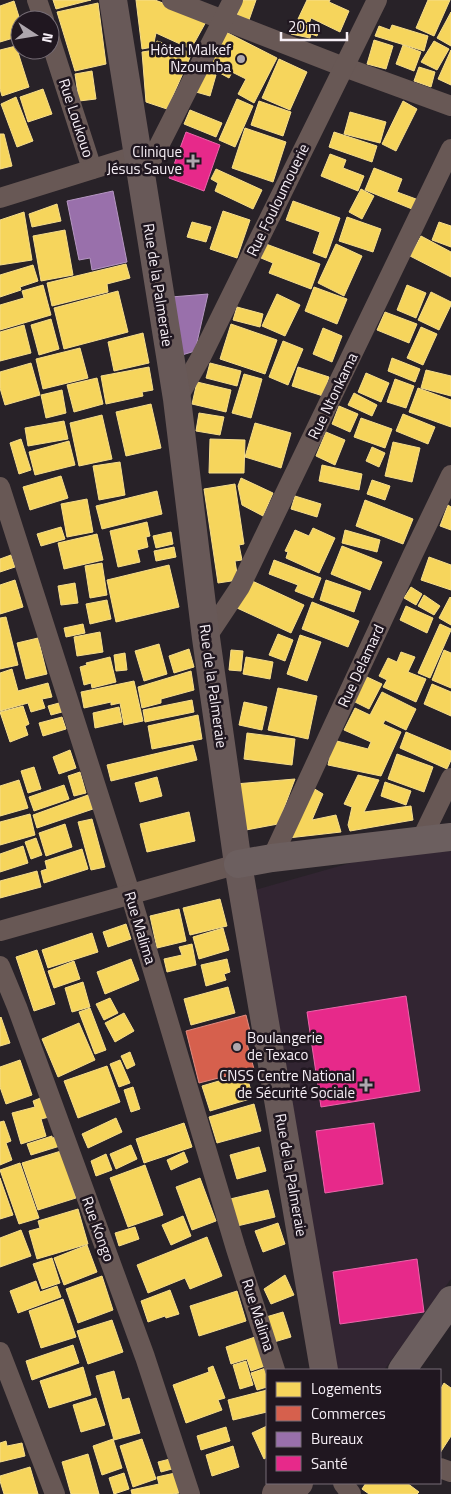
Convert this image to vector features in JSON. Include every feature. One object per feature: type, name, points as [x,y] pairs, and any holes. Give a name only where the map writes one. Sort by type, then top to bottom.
[{"type":"highway","points":[[238,864],[272,858],[451,837]]},
{"type":"highway","points":[[403,1369],[451,1300]]},
{"type":"main road","name":"Rue de la Palmeraie","points":[[113,0],[177,398],[206,638],[238,864],[324,1369]]},
{"type":"main road","points":[[276,1494],[297,1484]]},
{"type":"main road","points":[[296,1494],[304,1484]]},
{"type":"street","points":[[172,0],[344,67],[451,106]]},
{"type":"street","points":[[0,198],[92,169],[140,167],[234,0]]},
{"type":"street","name":"Rue Fouloumouerie","points":[[177,398],[200,357],[377,0]]},
{"type":"street","name":"Rue Loukouo","points":[[57,60],[92,169]]},
{"type":"street","name":"Rue Ntonkama","points":[[206,638],[240,586],[451,148]]},
{"type":"street","name":"Rue Delamard","points":[[272,858],[412,554],[451,475]]},
{"type":"street","name":"Rue Malima","points":[[0,487],[130,893],[236,1249],[275,1369]]},
{"type":"street","points":[[421,840],[451,778]]},
{"type":"street","points":[[0,931],[238,864]]},
{"type":"street","name":"Rue Kongo","points":[[0,966],[17,1007],[145,1358],[190,1494]]},
{"type":"street","points":[[0,1352],[55,1494]]},
{"type":"shaded area","name":"CNSS Centre National de Sécurité Sociale","points":[[451,851],[451,1279],[385,1369],[336,1369],[248,892],[368,858]]},
{"type":"building: Logements","points":[[53,0],[91,0],[56,9]]},
{"type":"building: Logements","points":[[136,0],[155,0],[207,20],[191,49],[156,33],[153,47],[142,49]]},
{"type":"building: Logements","points":[[242,0],[256,0],[249,20],[237,15]]},
{"type":"building: Logements","points":[[307,0],[330,0],[329,2],[349,11],[340,32],[311,18],[309,24],[298,19]]},
{"type":"building: Logements","points":[[428,0],[450,0],[434,36],[416,28]]},
{"type":"building: Logements","points":[[14,1],[17,10],[10,10],[10,39],[0,42],[0,6]]},
{"type":"building: Logements","points":[[98,3],[106,64],[75,71],[60,22],[60,11]]},
{"type":"building: Logements","points":[[451,12],[451,46],[437,38]]},
{"type":"building: Logements","points":[[294,22],[319,29],[317,36],[311,34],[310,38],[291,34]]},
{"type":"building: Logements","points":[[392,25],[428,36],[424,51],[375,36],[379,26],[390,30]]},
{"type":"building: Logements","points":[[224,31],[277,58],[254,103],[238,94],[246,79],[232,72],[229,78],[205,65]]},
{"type":"building: Logements","points":[[374,40],[393,46],[386,69],[367,64]]},
{"type":"building: Logements","points":[[157,41],[192,53],[167,109],[146,102],[142,52],[155,50]]},
{"type":"building: Logements","points":[[434,41],[449,49],[437,70],[421,62]]},
{"type":"building: Logements","points":[[403,45],[421,52],[414,71],[396,64]]},
{"type":"building: Logements","points":[[10,48],[10,60],[20,60],[29,87],[2,96],[0,89],[0,50]]},
{"type":"building: Logements","points":[[451,50],[451,85],[438,79]]},
{"type":"building: Logements","points":[[279,59],[307,72],[290,110],[262,98]]},
{"type":"building: Logements","points":[[419,67],[435,72],[431,87],[414,81]]},
{"type":"building: Logements","points":[[92,71],[96,99],[79,101],[75,74]]},
{"type":"building: Logements","points":[[202,71],[216,75],[210,96],[196,92]]},
{"type":"building: Logements","points":[[43,89],[52,114],[28,122],[20,97]]},
{"type":"building: Logements","points":[[16,97],[33,141],[17,147],[1,104]]},
{"type":"building: Logements","points":[[237,99],[253,106],[235,147],[219,140]]},
{"type":"building: Logements","points":[[259,101],[291,112],[283,136],[251,125]]},
{"type":"building: Logements","points":[[403,101],[417,109],[396,151],[382,144]]},
{"type":"building: Logements","points":[[190,110],[222,123],[216,137],[184,124]]},
{"type":"building: Logements","points":[[350,112],[386,122],[380,143],[344,134]]},
{"type":"building: Logements","points":[[245,128],[286,142],[273,182],[232,168]]},
{"type":"building: Logements","points":[[334,132],[377,146],[372,162],[329,147]]},
{"type":"building: Logements","points":[[0,134],[4,134],[12,166],[0,169]]},
{"type":"building: Logements","points":[[330,154],[346,160],[343,168],[364,176],[358,191],[321,176]]},
{"type":"building: Logements","points":[[374,168],[402,179],[397,192],[416,199],[412,209],[365,190]]},
{"type":"building: Logements","points":[[216,169],[262,190],[253,209],[215,191],[218,183],[211,179]]},
{"type":"building: Logements","points":[[361,189],[374,196],[362,219],[349,212]]},
{"type":"building: Logements","points":[[293,201],[340,218],[326,258],[313,253],[320,232],[286,220]]},
{"type":"building: Logements","points":[[57,204],[61,221],[32,227],[29,214]]},
{"type":"building: Logements","points":[[223,211],[250,220],[237,258],[210,249]]},
{"type":"building: Logements","points":[[24,212],[32,260],[0,265],[0,220]]},
{"type":"building: Logements","points":[[347,217],[381,229],[373,252],[339,241]]},
{"type":"building: Logements","points":[[192,222],[211,227],[206,242],[187,237]]},
{"type":"building: Logements","points":[[439,222],[451,226],[451,247],[432,240]]},
{"type":"building: Logements","points":[[65,230],[73,275],[41,281],[33,236]]},
{"type":"building: Logements","points":[[421,236],[451,252],[451,277],[410,256]]},
{"type":"building: Logements","points":[[266,244],[320,264],[311,289],[269,273],[273,263],[261,258]]},
{"type":"building: Logements","points":[[336,244],[362,256],[344,296],[318,283]]},
{"type":"building: Logements","points":[[126,264],[130,278],[107,284],[108,292],[52,306],[47,283]]},
{"type":"building: Logements","points":[[33,265],[38,281],[20,287],[21,290],[0,297],[0,275]]},
{"type":"building: Logements","points":[[43,285],[51,315],[0,330],[0,305],[24,298],[22,291]]},
{"type":"building: Logements","points":[[407,285],[426,293],[416,318],[397,310]]},
{"type":"building: Logements","points":[[314,287],[347,299],[337,324],[305,311]]},
{"type":"building: Logements","points":[[118,291],[128,332],[64,349],[54,308]]},
{"type":"building: Logements","points":[[431,292],[451,302],[439,330],[418,320]]},
{"type":"building: Logements","points":[[277,294],[300,305],[285,336],[262,326]]},
{"type":"building: Logements","points":[[237,307],[263,314],[260,327],[233,320]]},
{"type":"building: Logements","points":[[385,312],[417,324],[409,343],[377,330]]},
{"type":"building: Logements","points":[[51,319],[59,349],[39,355],[31,325]]},
{"type":"building: Logements","points":[[231,324],[277,340],[265,374],[220,359]]},
{"type":"building: Logements","points":[[24,325],[31,353],[0,361],[0,332]]},
{"type":"building: Logements","points":[[421,327],[437,334],[423,365],[407,358]]},
{"type":"building: Logements","points":[[323,328],[342,336],[332,362],[313,354]]},
{"type":"building: Logements","points":[[143,333],[149,363],[114,371],[108,342]]},
{"type":"building: Logements","points":[[283,341],[303,349],[288,385],[269,377]]},
{"type":"building: Logements","points":[[80,348],[88,378],[43,389],[36,359]]},
{"type":"building: Logements","points":[[392,358],[420,369],[415,382],[388,371]]},
{"type":"building: Logements","points":[[31,363],[40,395],[5,405],[0,388],[0,372]]},
{"type":"building: Logements","points":[[210,363],[241,371],[237,386],[206,378]]},
{"type":"building: Logements","points":[[149,367],[153,390],[142,392],[143,396],[106,404],[101,376]]},
{"type":"building: Logements","points":[[298,367],[329,377],[323,396],[292,386]]},
{"type":"building: Logements","points":[[426,370],[451,376],[451,396],[421,388]]},
{"type":"building: Logements","points":[[366,373],[389,383],[381,402],[358,392]]},
{"type":"building: Logements","points":[[244,374],[262,379],[251,418],[232,413]]},
{"type":"building: Logements","points":[[97,378],[103,404],[74,412],[67,385]]},
{"type":"building: Logements","points":[[395,379],[414,386],[406,408],[387,402]]},
{"type":"building: Logements","points":[[197,382],[231,390],[226,412],[192,404]]},
{"type":"building: Logements","points":[[418,388],[451,400],[451,427],[409,412]]},
{"type":"building: Logements","points":[[62,390],[66,413],[46,418],[41,395]]},
{"type":"building: Logements","points":[[354,393],[377,405],[372,416],[348,405]]},
{"type":"building: Logements","points":[[151,404],[161,448],[126,456],[116,412]]},
{"type":"building: Logements","points":[[339,406],[358,414],[350,432],[332,424]]},
{"type":"building: Logements","points":[[199,413],[224,417],[220,435],[196,431]]},
{"type":"building: Logements","points":[[403,414],[435,427],[428,444],[396,431]]},
{"type":"building: Logements","points":[[102,415],[112,459],[79,466],[70,423]]},
{"type":"building: Logements","points":[[361,418],[392,429],[385,448],[354,437]]},
{"type":"building: Logements","points":[[64,421],[68,439],[28,446],[25,428]]},
{"type":"building: Logements","points":[[255,423],[291,433],[281,468],[245,457]]},
{"type":"building: Logements","points":[[326,432],[345,440],[335,465],[316,456]]},
{"type":"building: Logements","points":[[21,439],[31,470],[19,474],[10,443]]},
{"type":"building: Logements","points":[[210,439],[245,440],[244,473],[209,473]]},
{"type":"building: Logements","points":[[69,441],[75,465],[35,475],[29,452]]},
{"type":"building: Logements","points":[[393,442],[420,448],[412,482],[385,476]]},
{"type":"building: Logements","points":[[372,447],[385,453],[379,467],[366,461]]},
{"type":"building: Logements","points":[[120,462],[125,495],[99,500],[93,466]]},
{"type":"building: Logements","points":[[322,465],[362,474],[359,490],[319,481]]},
{"type":"building: Logements","points":[[61,476],[68,498],[30,510],[23,487]]},
{"type":"building: Logements","points":[[241,478],[273,493],[263,516],[242,505],[238,486]]},
{"type":"building: Logements","points":[[372,480],[390,486],[385,500],[367,494]]},
{"type":"building: Logements","points":[[235,484],[244,544],[239,545],[242,560],[235,561],[238,580],[218,583],[204,489]]},
{"type":"building: Logements","points":[[157,491],[162,514],[102,529],[96,506]]},
{"type":"building: Logements","points":[[295,496],[321,504],[317,517],[291,509]]},
{"type":"building: Logements","points":[[87,499],[93,532],[67,537],[61,504]]},
{"type":"building: Logements","points":[[365,500],[413,519],[403,544],[356,526]]},
{"type":"building: Logements","points":[[448,505],[451,507],[451,530],[440,526]]},
{"type":"building: Logements","points":[[147,522],[150,536],[146,537],[148,547],[137,550],[140,562],[118,567],[110,531]]},
{"type":"building: Logements","points":[[61,527],[65,539],[41,546],[37,534]]},
{"type":"building: Logements","points":[[313,528],[335,538],[319,573],[286,558],[288,552],[285,551],[295,530],[309,536]]},
{"type":"building: Logements","points":[[345,530],[380,540],[377,552],[342,543]]},
{"type":"building: Logements","points":[[171,532],[173,544],[156,548],[153,536]]},
{"type":"building: Logements","points":[[97,534],[103,560],[64,569],[58,543]]},
{"type":"building: Logements","points":[[342,546],[382,562],[370,590],[331,574]]},
{"type":"building: Logements","points":[[174,547],[176,557],[156,561],[154,551]]},
{"type":"building: Logements","points":[[11,555],[15,567],[0,572],[0,559]]},
{"type":"building: Logements","points":[[429,557],[451,565],[451,590],[421,580]]},
{"type":"building: Logements","points":[[274,560],[321,578],[313,598],[295,591],[298,585],[269,574]]},
{"type":"building: Logements","points":[[102,563],[107,595],[90,598],[85,566]]},
{"type":"building: Logements","points":[[169,565],[179,607],[116,622],[107,580]]},
{"type":"building: Logements","points":[[15,580],[23,607],[0,614],[0,585]]},
{"type":"building: Logements","points":[[250,580],[304,605],[291,633],[237,608]]},
{"type":"building: Logements","points":[[326,580],[361,592],[354,612],[320,600]]},
{"type":"building: Logements","points":[[75,583],[78,603],[61,605],[58,586]]},
{"type":"building: Logements","points":[[411,587],[422,594],[416,605],[404,598]]},
{"type":"building: Logements","points":[[424,595],[440,606],[434,615],[418,606]]},
{"type":"building: Logements","points":[[451,598],[451,625],[439,618]]},
{"type":"building: Logements","points":[[107,600],[111,619],[90,624],[86,604]]},
{"type":"building: Logements","points":[[312,602],[359,621],[348,647],[302,629]]},
{"type":"building: Logements","points":[[406,606],[433,618],[427,633],[400,620]]},
{"type":"building: Logements","points":[[6,617],[18,665],[0,669],[0,618]]},
{"type":"building: Logements","points":[[83,624],[85,633],[66,637],[64,628]]},
{"type":"building: Logements","points":[[440,624],[451,630],[430,678],[418,673]]},
{"type":"building: Logements","points":[[100,632],[103,652],[77,656],[74,637]]},
{"type":"building: Logements","points":[[278,634],[293,640],[285,661],[269,655]]},
{"type":"building: Logements","points":[[300,635],[321,642],[307,681],[287,674]]},
{"type":"building: Logements","points":[[38,638],[47,674],[26,679],[17,643]]},
{"type":"building: Logements","points":[[159,644],[167,674],[144,681],[135,651]]},
{"type":"building: Logements","points":[[189,649],[194,667],[174,673],[169,656]]},
{"type":"building: Logements","points":[[231,650],[243,651],[241,671],[229,670]]},
{"type":"building: Logements","points":[[444,650],[451,653],[451,688],[432,680]]},
{"type":"building: Logements","points":[[401,652],[415,657],[408,672],[426,679],[416,702],[383,687],[387,680],[379,676],[388,658],[397,662]]},
{"type":"building: Logements","points":[[125,653],[127,670],[116,671],[114,655]]},
{"type":"building: Logements","points":[[110,657],[116,682],[92,688],[91,683],[84,685],[80,667],[87,665],[86,663]]},
{"type":"building: Logements","points":[[246,657],[273,662],[270,679],[243,674]]},
{"type":"building: Logements","points":[[12,669],[18,691],[48,683],[52,697],[42,699],[45,708],[31,712],[28,703],[0,711],[0,673]]},
{"type":"building: Logements","points":[[191,671],[194,690],[161,699],[161,703],[142,708],[138,687]]},
{"type":"building: Logements","points":[[367,677],[382,684],[369,709],[353,701]]},
{"type":"building: Logements","points":[[134,681],[143,721],[124,725],[120,703],[111,705],[111,702],[84,708],[81,692]]},
{"type":"building: Logements","points":[[432,684],[451,692],[451,716],[424,704]]},
{"type":"building: Logements","points":[[278,688],[317,696],[308,739],[268,730]]},
{"type":"building: Logements","points":[[382,692],[416,709],[406,730],[385,720],[383,724],[401,732],[381,776],[328,765],[333,740],[368,749],[371,742],[344,730],[355,708],[370,715]]},
{"type":"building: Logements","points":[[192,700],[194,712],[145,722],[143,710]]},
{"type":"building: Logements","points":[[244,702],[267,707],[262,730],[239,725]]},
{"type":"building: Logements","points":[[59,703],[62,712],[51,715],[48,706]]},
{"type":"building: Logements","points":[[23,706],[29,724],[25,726],[28,735],[10,742],[0,712]]},
{"type":"building: Logements","points":[[119,707],[122,722],[95,728],[93,713]]},
{"type":"building: Logements","points":[[198,715],[202,739],[152,749],[148,726]]},
{"type":"building: Logements","points":[[62,717],[66,729],[43,736],[39,723]]},
{"type":"building: Logements","points":[[406,732],[451,751],[451,760],[447,769],[400,748]]},
{"type":"building: Logements","points":[[247,733],[295,739],[292,765],[244,759]]},
{"type":"building: Logements","points":[[193,745],[197,760],[111,781],[107,765]]},
{"type":"building: Logements","points":[[70,750],[76,768],[59,774],[53,757]]},
{"type":"building: Logements","points":[[397,754],[433,767],[424,792],[388,779]]},
{"type":"building: Logements","points":[[34,767],[41,789],[28,793],[21,771]]},
{"type":"building: Logements","points":[[80,772],[86,793],[74,796],[68,776]]},
{"type":"building: Logements","points":[[358,775],[379,780],[364,812],[411,806],[413,820],[350,831],[348,825],[352,807],[344,804]]},
{"type":"building: Logements","points":[[157,777],[162,796],[140,802],[135,783]]},
{"type":"building: Logements","points":[[295,779],[278,824],[246,830],[235,784]]},
{"type":"building: Logements","points":[[19,780],[28,808],[0,816],[0,786]]},
{"type":"building: Logements","points":[[385,782],[411,791],[406,805],[381,796]]},
{"type":"building: Logements","points":[[64,785],[69,799],[34,811],[29,797]]},
{"type":"building: Logements","points":[[313,788],[323,794],[312,820],[336,815],[341,832],[288,838]]},
{"type":"building: Logements","points":[[88,795],[93,809],[37,828],[33,815]]},
{"type":"building: Logements","points":[[189,812],[195,841],[147,852],[140,824]]},
{"type":"building: Logements","points":[[30,814],[35,835],[0,845],[0,822]]},
{"type":"building: Logements","points":[[92,819],[105,867],[91,870],[78,822]]},
{"type":"building: Logements","points":[[65,824],[72,847],[46,856],[39,833]]},
{"type":"building: Logements","points":[[36,838],[42,855],[31,859],[25,842]]},
{"type":"building: Logements","points":[[23,846],[28,863],[0,872],[0,854]]},
{"type":"building: Logements","points":[[82,849],[88,869],[44,883],[41,871],[47,869],[45,861]]},
{"type":"building: Logements","points":[[37,871],[41,887],[0,898],[0,881]]},
{"type":"building: Logements","points":[[220,899],[227,926],[190,935],[183,908]]},
{"type":"building: Logements","points":[[179,909],[186,941],[157,948],[150,916]]},
{"type":"building: Logements","points":[[126,924],[131,939],[108,947],[103,932]]},
{"type":"building: Logements","points":[[223,928],[229,950],[199,959],[193,937]]},
{"type":"building: Logements","points":[[92,933],[98,952],[48,968],[42,950]]},
{"type":"building: Logements","points":[[192,944],[196,965],[167,972],[164,959],[182,955],[179,947]]},
{"type":"building: Logements","points":[[37,950],[55,1004],[34,1011],[16,957]]},
{"type":"building: Logements","points":[[131,959],[139,980],[105,994],[97,972]]},
{"type":"building: Logements","points":[[227,959],[230,972],[224,974],[226,980],[206,986],[201,965]]},
{"type":"building: Logements","points":[[74,961],[80,979],[54,988],[48,971]]},
{"type":"building: Logements","points":[[83,982],[90,1007],[72,1012],[65,988]]},
{"type":"building: Logements","points":[[228,987],[235,1013],[191,1025],[184,999]]},
{"type":"building: Logements","points":[[110,998],[118,1013],[104,1020],[96,1004]]},
{"type":"building: Logements","points":[[90,1008],[106,1050],[95,1054],[79,1012]]},
{"type":"building: Logements","points":[[124,1013],[134,1031],[115,1042],[105,1023]]},
{"type":"building: Logements","points":[[0,1018],[10,1043],[0,1046]]},
{"type":"building: Logements","points":[[79,1023],[95,1060],[58,1077],[42,1039]]},
{"type":"building: Logements","points":[[130,1052],[135,1065],[127,1069],[121,1056]]},
{"type":"building: Logements","points":[[20,1060],[32,1095],[6,1104],[0,1087],[0,1067]]},
{"type":"building: Logements","points":[[120,1060],[130,1083],[119,1087],[110,1064]]},
{"type":"building: Logements","points":[[107,1066],[120,1102],[78,1118],[64,1081]]},
{"type":"building: Logements","points":[[246,1073],[253,1098],[210,1111],[202,1086]]},
{"type":"building: Logements","points":[[133,1087],[140,1109],[131,1112],[124,1090]]},
{"type":"building: Logements","points":[[43,1097],[49,1117],[41,1119],[46,1136],[21,1144],[12,1113],[35,1107],[33,1101]]},
{"type":"building: Logements","points":[[254,1104],[261,1131],[217,1143],[209,1117]]},
{"type":"building: Logements","points":[[116,1118],[122,1132],[88,1148],[82,1134]]},
{"type":"building: Logements","points":[[4,1121],[11,1141],[6,1143],[12,1160],[0,1165],[0,1122]]},
{"type":"building: Logements","points":[[184,1123],[192,1147],[144,1163],[136,1139]]},
{"type":"building: Logements","points":[[52,1136],[52,1138],[57,1137],[60,1146],[31,1155],[27,1144]]},
{"type":"building: Logements","points":[[131,1145],[137,1159],[116,1169],[110,1154]]},
{"type":"building: Logements","points":[[259,1147],[266,1171],[237,1179],[230,1155]]},
{"type":"building: Logements","points":[[61,1151],[76,1198],[38,1210],[22,1163]]},
{"type":"building: Logements","points":[[184,1152],[188,1162],[171,1170],[167,1160]]},
{"type":"building: Logements","points":[[106,1154],[112,1170],[96,1176],[91,1161]]},
{"type":"building: Logements","points":[[20,1163],[39,1218],[19,1224],[0,1170]]},
{"type":"building: Logements","points":[[145,1165],[163,1215],[128,1227],[110,1178]]},
{"type":"building: Logements","points":[[0,1178],[13,1215],[0,1219]]},
{"type":"building: Logements","points":[[200,1178],[216,1221],[192,1230],[176,1187]]},
{"type":"building: Logements","points":[[268,1190],[275,1217],[233,1227],[226,1200]]},
{"type":"building: Logements","points":[[78,1209],[88,1244],[37,1259],[29,1231],[40,1228],[38,1221]]},
{"type":"building: Logements","points":[[183,1216],[191,1236],[171,1245],[162,1225]]},
{"type":"building: Logements","points":[[278,1223],[285,1244],[263,1252],[255,1231]]},
{"type":"building: Logements","points":[[135,1227],[139,1239],[119,1246],[115,1233]]},
{"type":"building: Logements","points":[[21,1230],[31,1256],[0,1267],[0,1238]]},
{"type":"building: Logements","points":[[207,1237],[222,1276],[190,1289],[185,1278],[148,1293],[137,1265]]},
{"type":"building: Logements","points":[[87,1245],[97,1272],[64,1285],[54,1258]]},
{"type":"building: Logements","points":[[52,1258],[60,1283],[42,1289],[33,1264]]},
{"type":"building: Logements","points":[[285,1275],[294,1295],[271,1304],[264,1289]]},
{"type":"building: Logements","points":[[102,1276],[113,1310],[78,1323],[66,1289]]},
{"type":"building: Logements","points":[[36,1281],[40,1292],[57,1286],[61,1297],[18,1313],[10,1291]]},
{"type":"building: Logements","points":[[170,1290],[179,1314],[166,1318],[165,1316],[148,1322],[141,1301]]},
{"type":"building: Logements","points":[[237,1291],[246,1321],[199,1336],[190,1306]]},
{"type":"building: Logements","points":[[63,1299],[76,1337],[41,1348],[29,1311]]},
{"type":"building: Logements","points":[[283,1312],[291,1337],[274,1342],[266,1317]]},
{"type":"building: Logements","points":[[112,1320],[123,1352],[88,1364],[77,1331]]},
{"type":"building: Logements","points":[[255,1337],[265,1366],[251,1371],[247,1359],[231,1364],[226,1347]]},
{"type":"building: Logements","points":[[73,1345],[79,1363],[32,1380],[26,1361]]},
{"type":"building: Logements","points":[[246,1361],[253,1385],[240,1389],[233,1365]]},
{"type":"building: Logements","points":[[213,1366],[225,1398],[218,1400],[222,1410],[186,1423],[173,1385],[209,1372],[208,1368]]},
{"type":"building: Logements","points":[[83,1367],[91,1395],[49,1408],[40,1381]]},
{"type":"building: Logements","points":[[266,1368],[266,1387],[257,1390],[251,1373]]},
{"type":"building: Logements","points":[[114,1371],[122,1400],[129,1398],[140,1433],[114,1440],[96,1376]]},
{"type":"building: Logements","points":[[444,1383],[451,1388],[451,1436],[441,1451],[441,1388]]},
{"type":"building: Logements","points":[[266,1390],[266,1412],[233,1420],[228,1400]]},
{"type":"building: Logements","points":[[96,1398],[105,1425],[81,1432],[73,1405]]},
{"type":"building: Logements","points":[[266,1426],[266,1458],[264,1459],[252,1433]]},
{"type":"building: Logements","points":[[226,1427],[230,1441],[201,1450],[197,1436]]},
{"type":"building: Logements","points":[[113,1439],[122,1468],[102,1475],[93,1446]]},
{"type":"building: Logements","points":[[142,1439],[156,1479],[133,1487],[120,1446]]},
{"type":"building: Logements","points":[[6,1441],[7,1446],[22,1443],[25,1456],[0,1462],[0,1443]]},
{"type":"building: Logements","points":[[233,1446],[239,1467],[212,1476],[206,1455]]},
{"type":"building: Logements","points":[[88,1454],[99,1494],[71,1494],[62,1462]]},
{"type":"building: Logements","points":[[170,1459],[172,1469],[161,1472],[158,1462]]},
{"type":"building: Logements","points":[[30,1467],[38,1494],[4,1494],[0,1476]]},
{"type":"building: Logements","points":[[124,1473],[129,1489],[114,1494],[109,1478]]},
{"type":"building: Logements","points":[[175,1473],[179,1493],[132,1494],[131,1490],[159,1484],[157,1477]]},
{"type":"building: Logements","points":[[365,1484],[408,1484],[419,1492],[417,1494],[369,1494],[362,1489]]},
{"type":"building: Commerces","points":[[246,1015],[252,1039],[246,1040],[254,1069],[199,1083],[186,1031]]},
{"type":"building: Bureaux","points":[[113,191],[127,262],[92,270],[90,258],[79,260],[67,201]]},
{"type":"building: Bureaux","points":[[208,294],[195,351],[182,355],[171,297]]},
{"type":"building: Santé","points":[[186,132],[220,145],[204,191],[169,178]]},
{"type":"building: Santé","points":[[406,996],[420,1091],[321,1107],[307,1012]]},
{"type":"building: Santé","points":[[374,1123],[383,1184],[325,1193],[316,1131]]},
{"type":"building: Santé","points":[[417,1259],[424,1312],[340,1324],[333,1272]]},
{"type":"place","name":"Hôtel Malkef Nzoumba","points":[[241,59]]},
{"type":"place","name":"Clinique Jésus Sauve","points":[[193,161]]},
{"type":"place","name":"Boulangerie de Texaco","points":[[237,1047]]},
{"type":"place","name":"CNSS Centre National de Sécurité Sociale","points":[[366,1085]]}]
